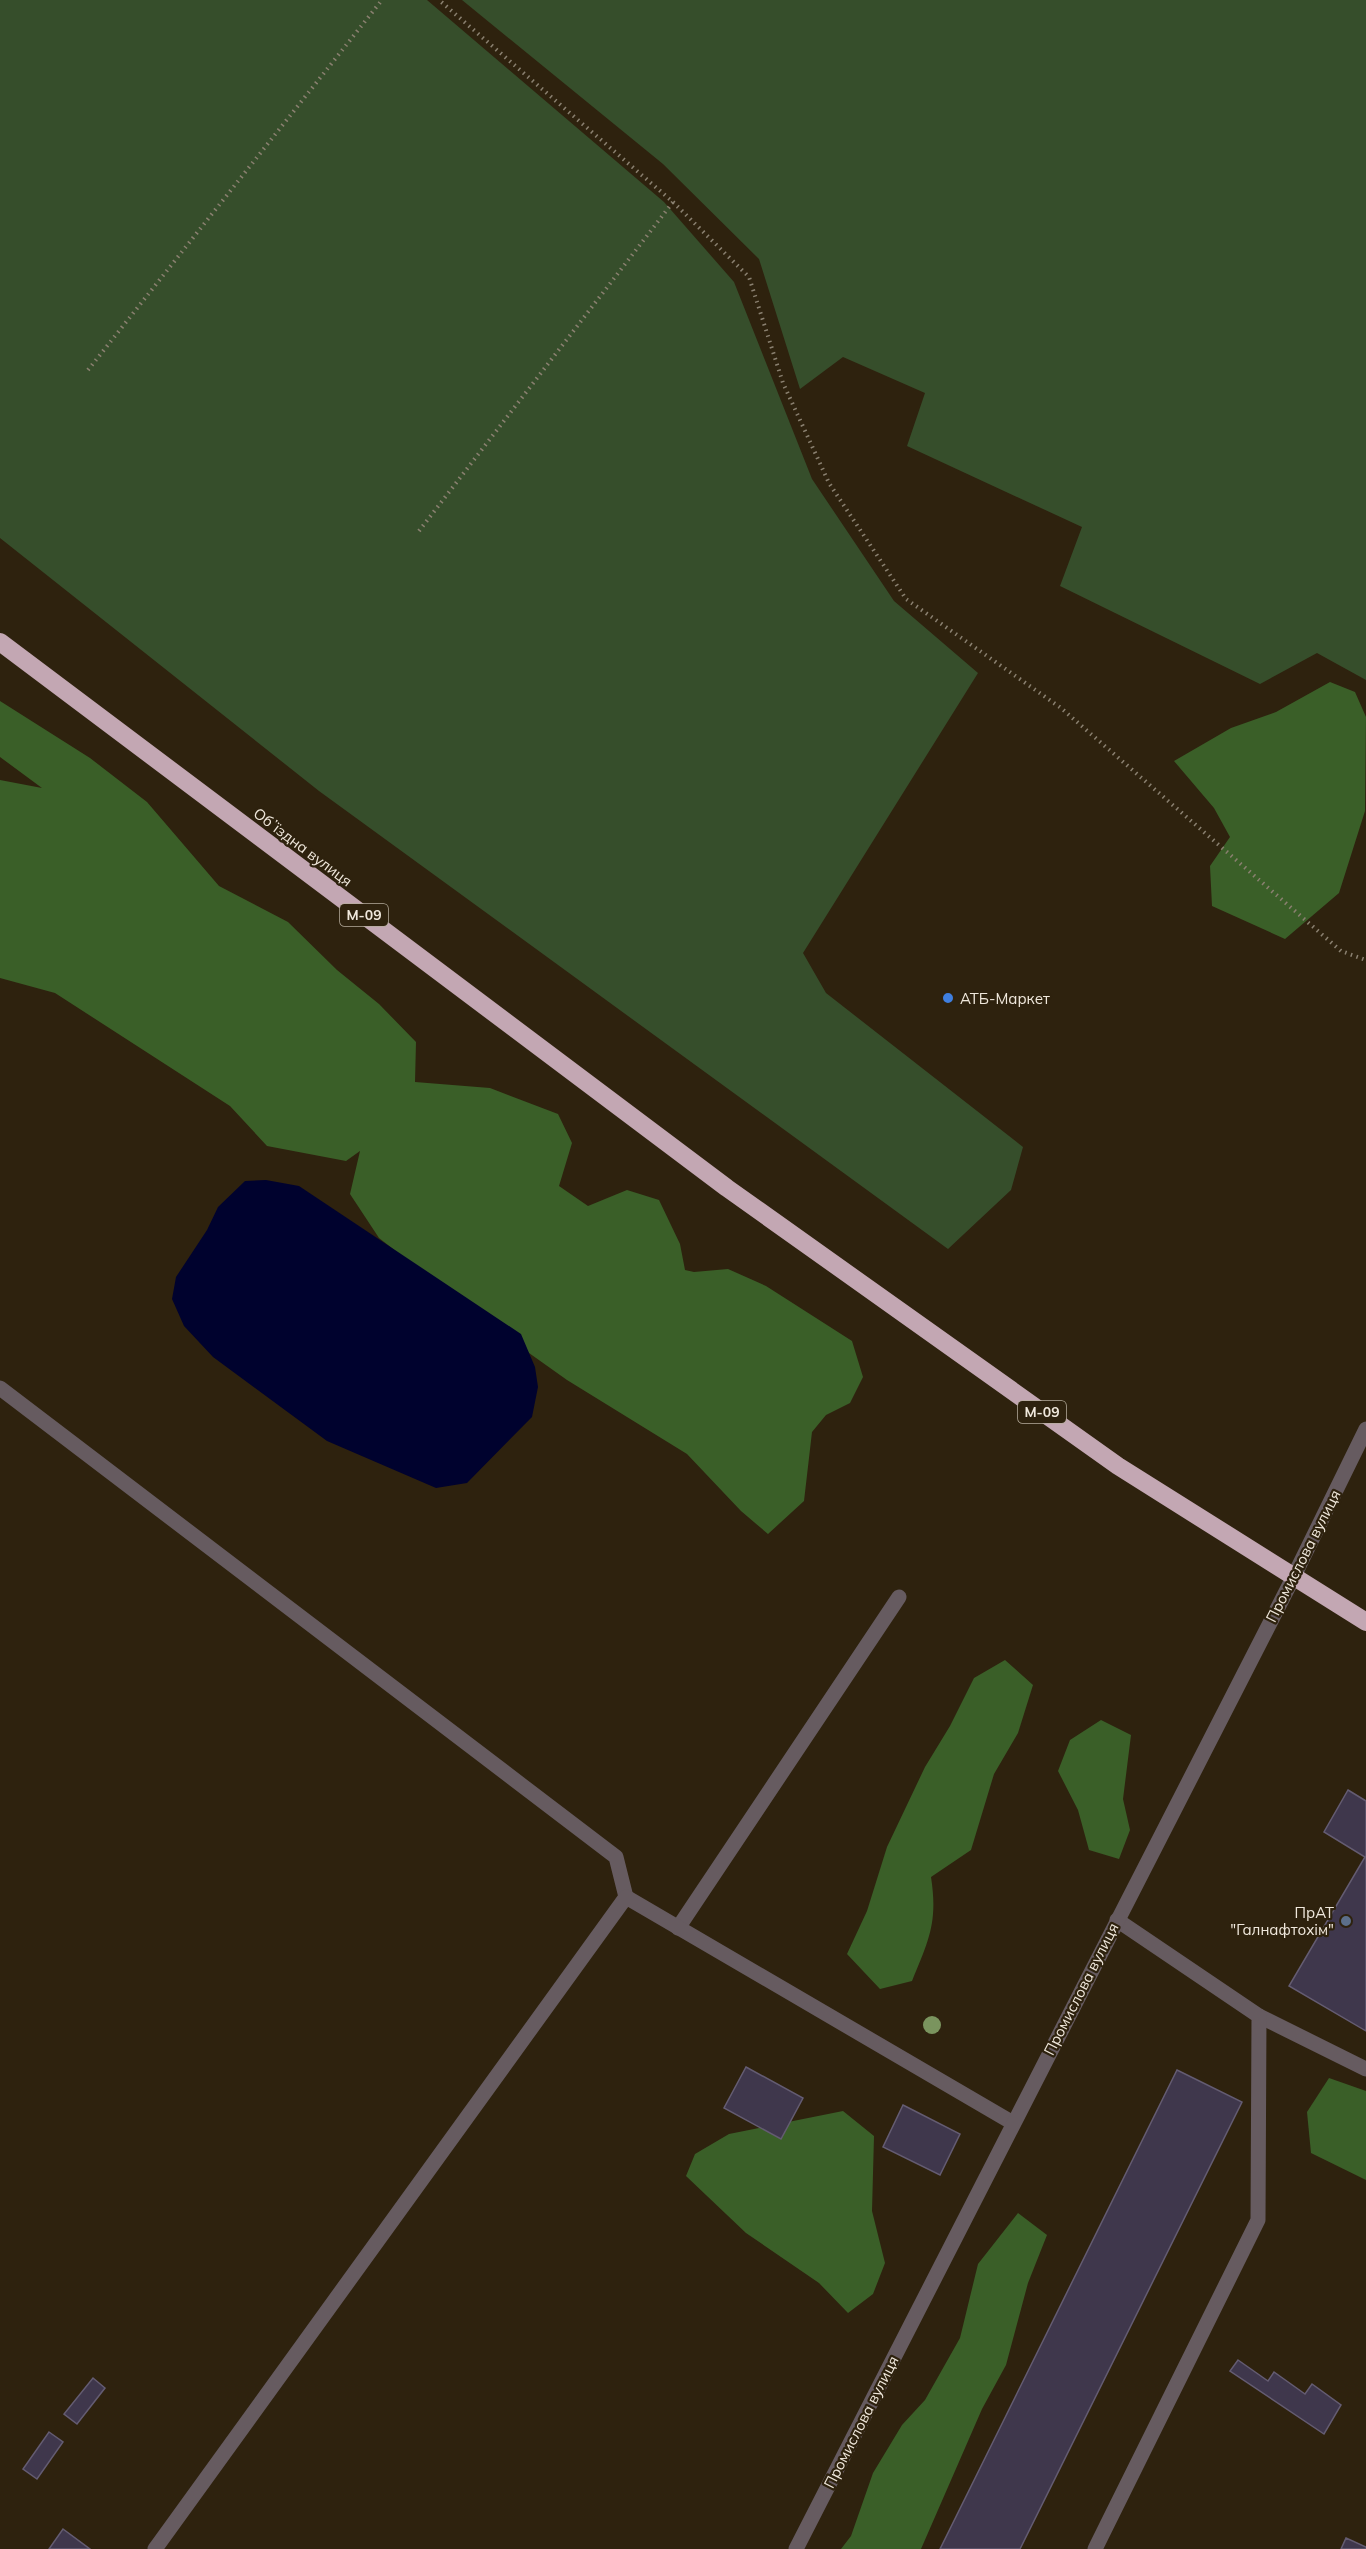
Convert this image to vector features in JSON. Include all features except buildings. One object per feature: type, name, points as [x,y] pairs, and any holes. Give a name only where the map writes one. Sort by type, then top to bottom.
[{"type":"highway","name":"Обʼїздна вулиця","points":[[0,642],[728,1188],[1118,1466],[1293,1578]]},
{"type":"highway","name":"М-09","points":[[1293,1578],[1366,1622]]},
{"type":"street","points":[[0,1388],[616,1857],[626,1897],[1013,2123]]},
{"type":"street","name":"Промислова вулиця","points":[[796,2549],[1293,1578],[1366,1429]]},
{"type":"street","points":[[678,1928],[899,1597]]},
{"type":"street","points":[[155,2549],[626,1897]]},
{"type":"street","points":[[1117,1920],[1259,2016],[1366,2069]]},
{"type":"street","points":[[1095,2549],[1258,2220],[1259,2016]]},
{"type":"path","points":[[88,370],[382,0]]},
{"type":"path","points":[[439,0],[673,202],[749,277],[783,383],[829,483],[906,599],[1061,708],[1341,951],[1366,960]]},
{"type":"path","points":[[418,531],[673,202]]},
{"type":"green space","points":[[0,0],[427,0],[664,202],[734,282],[812,479],[894,601],[978,673],[803,953],[826,993],[1023,1147],[1011,1190],[948,1249],[319,791],[0,538]]},
{"type":"green space","points":[[462,0],[1366,0],[1366,680],[1317,653],[1260,684],[1060,586],[1082,527],[907,446],[925,393],[843,357],[800,389],[759,259],[663,164]]},
{"type":"green space","points":[[1330,682],[1355,692],[1366,717],[1365,811],[1339,893],[1285,939],[1212,906],[1210,866],[1230,837],[1214,808],[1174,761],[1231,728],[1276,712]]},
{"type":"green space","points":[[0,701],[90,758],[147,802],[219,886],[288,922],[337,970],[379,1004],[416,1042],[415,1082],[490,1088],[558,1114],[572,1143],[559,1186],[588,1206],[627,1190],[659,1200],[680,1244],[685,1270],[694,1272],[728,1269],[766,1286],[852,1341],[863,1377],[850,1403],[826,1415],[812,1432],[804,1501],[768,1534],[741,1511],[687,1454],[567,1380],[529,1353],[504,1324],[411,1263],[379,1238],[350,1194],[360,1151],[346,1161],[267,1146],[230,1106],[55,993],[0,978],[0,780],[42,788],[0,757]]},
{"type":"green space","points":[[1005,1660],[1033,1685],[1018,1733],[994,1774],[971,1850],[931,1877],[933,1919],[912,1981],[880,1989],[847,1954],[867,1911],[887,1847],[925,1767],[950,1726],[974,1678]]},
{"type":"green space","points":[[1101,1720],[1131,1735],[1123,1799],[1130,1830],[1119,1859],[1089,1850],[1078,1810],[1058,1771],[1070,1740]]},
{"type":"green space","points":[[1329,2078],[1366,2091],[1366,2180],[1311,2153],[1307,2112]]},
{"type":"green space","points":[[843,2111],[874,2136],[872,2211],[885,2263],[873,2294],[848,2313],[819,2283],[746,2233],[686,2176],[695,2154],[729,2134]]},
{"type":"green space","points":[[1018,2213],[1047,2235],[1028,2283],[1006,2365],[982,2409],[921,2549],[841,2549],[851,2536],[873,2473],[902,2425],[925,2400],[960,2338],[978,2264]]},
{"type":"water","points":[[266,1180],[299,1186],[521,1334],[535,1367],[538,1387],[532,1417],[467,1483],[436,1488],[327,1441],[213,1357],[184,1326],[172,1299],[176,1277],[207,1230],[218,1207],[245,1181]]},
{"type":"place","name":"АТБ-Маркет","points":[[948,998]]},
{"type":"place","name":"ПрАТ \"Галнафтохім\"","points":[[1346,1921]]}]
